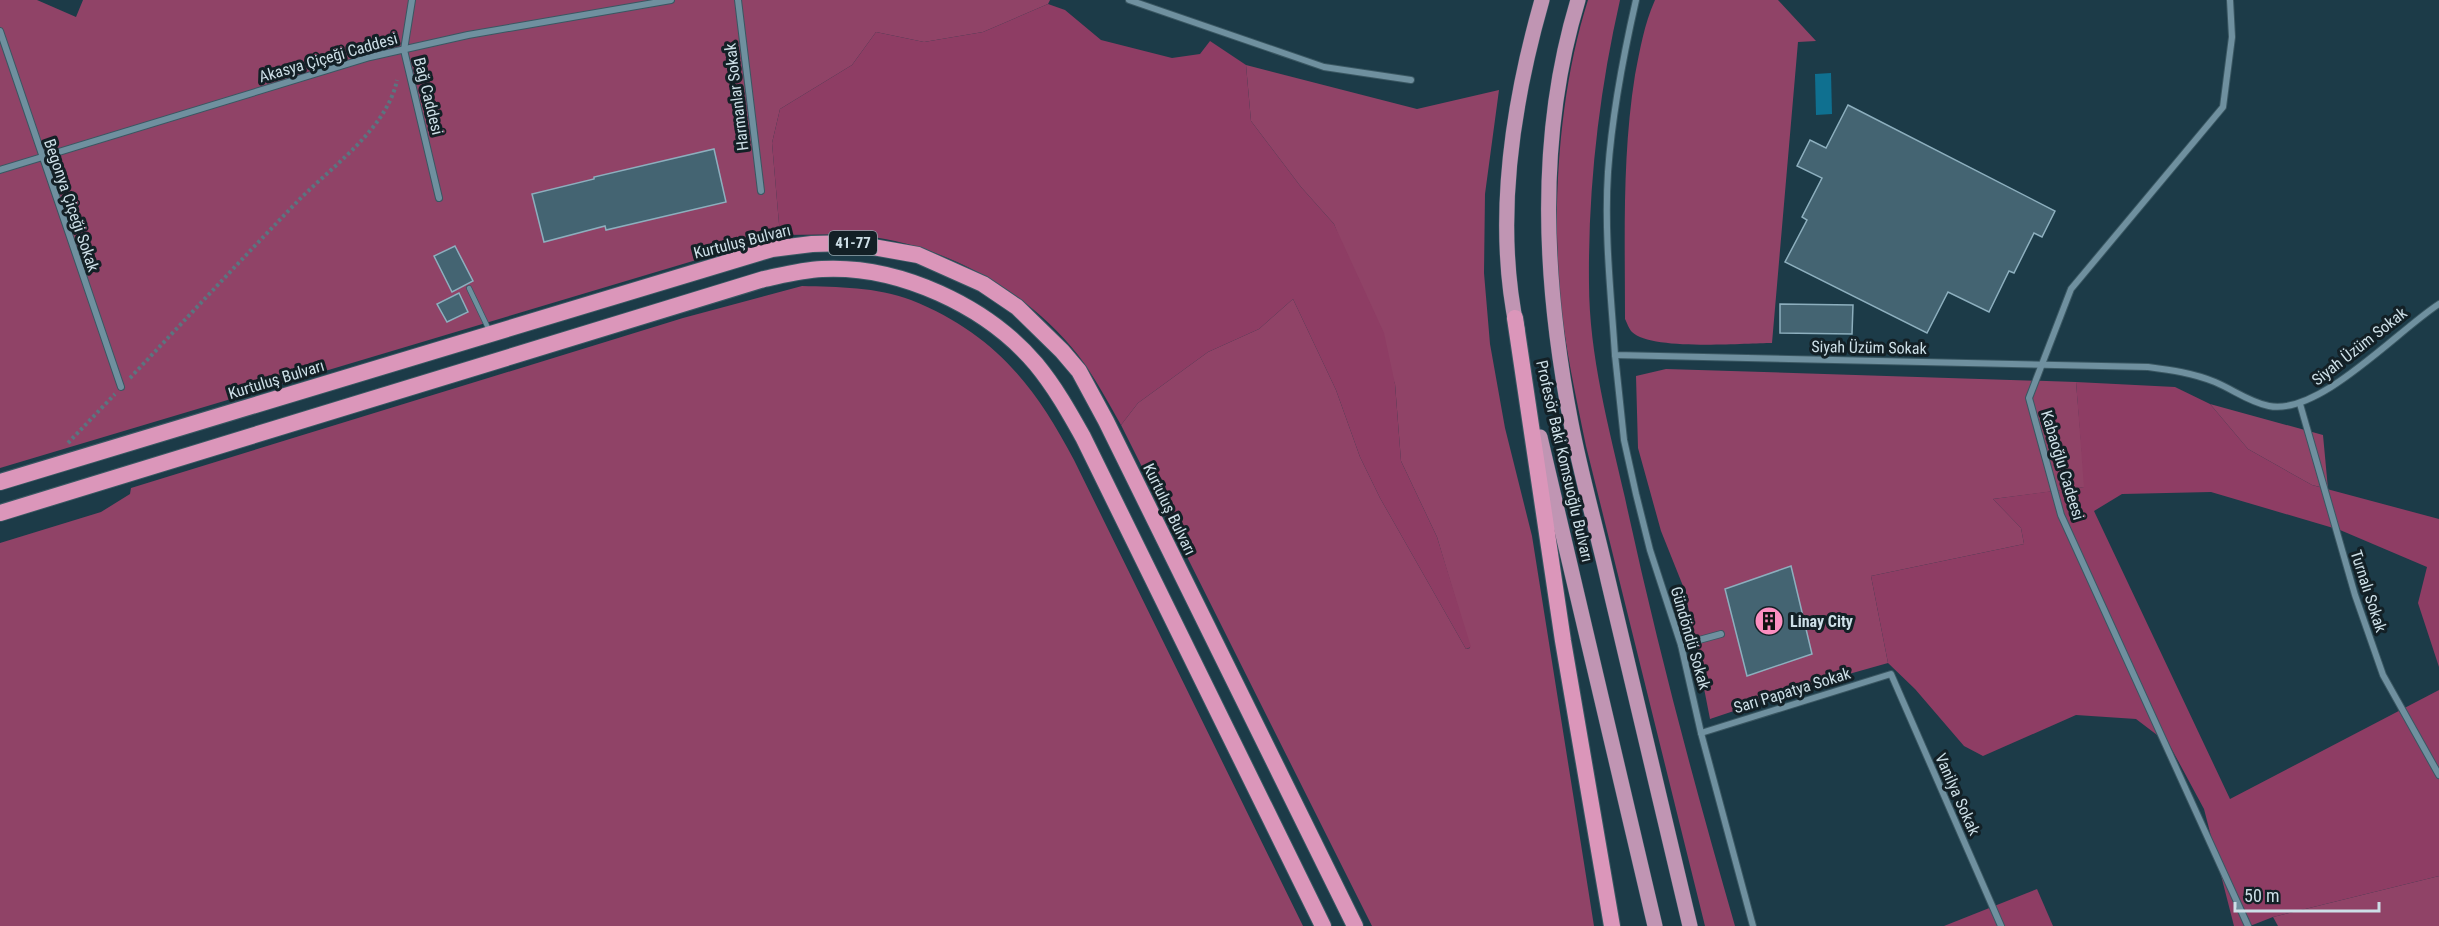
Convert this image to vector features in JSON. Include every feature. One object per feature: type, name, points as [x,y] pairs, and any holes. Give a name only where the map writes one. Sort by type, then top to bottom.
[{"type":"highway","name":"Kurtuluş Bulvarı","points":[[0,482],[772,249],[812,244],[850,243],[918,255],[992,290],[1017,307],[1062,351],[1092,394],[1355,926]]},
{"type":"highway","name":"41-77","points":[[0,513],[764,279],[824,269],[870,273],[914,284],[959,304],[1002,332],[1035,363],[1054,388],[1083,437],[1323,926]]},
{"type":"highway","points":[[1515,318],[1563,641],[1612,926]]},
{"type":"main road","name":"Profesör Baki Komsuoğlu Bulvarı","points":[[1542,0],[1524,67],[1509,173],[1509,280],[1546,465],[1655,926]]},
{"type":"main road","name":"Profesör Baki Komsuoğlu Bulvarı","points":[[1578,0],[1560,82],[1548,173],[1549,271],[1571,426],[1690,926]]},
{"type":"street","name":"Bağ Caddesi","points":[[412,0],[404,50],[440,198]]},
{"type":"street","name":"Akasya Çiçeği Caddesi","points":[[0,170],[370,57],[468,35],[671,0]]},
{"type":"street","name":"Harmanlar Sokak","points":[[738,0],[761,191]]},
{"type":"street","points":[[1129,0],[1324,68],[1411,80]]},
{"type":"street","points":[[1615,355],[1608,256],[1608,172],[1618,79],[1636,0]]},
{"type":"street","name":"Kabaoğlu Cadeesi","points":[[2230,0],[2232,37],[2223,107],[2071,288],[2029,398],[2061,515],[2248,926]]},
{"type":"street","name":"Begonya Çiçeği Sokak","points":[[0,31],[41,158],[121,387]]},
{"type":"street","name":"Siyah Üzüm Sokak","points":[[1615,355],[2148,368],[2190,373],[2217,382],[2242,397],[2271,407],[2300,404],[2329,390],[2415,320],[2439,304]]},
{"type":"street","name":"Gündöndü Sokak","points":[[1615,355],[1624,440],[1636,494],[1650,550],[1682,645],[1701,733],[1754,926]]},
{"type":"street","name":"Turnalı Sokak","points":[[2300,404],[2355,595],[2383,675],[2439,775]]},
{"type":"street","points":[[1682,645],[1721,634]]},
{"type":"street","name":"Sarı Papatya Sokak","points":[[1701,733],[1891,674]]},
{"type":"street","name":"Vanilya Sokak","points":[[1891,674],[2001,926]]},
{"type":"lane","points":[[469,288],[491,333]]},
{"type":"path","points":[[45,468],[296,202],[369,131],[387,108],[395,91],[404,50]]},
{"type":"shaded area","points":[[0,0],[37,0],[76,17],[83,0],[1050,0],[1048,4],[983,32],[924,42],[876,32],[852,65],[780,109],[772,143],[780,235],[0,468]]},
{"type":"shaded area","points":[[1588,0],[1620,0],[1606,70],[1596,140],[1590,212],[1590,310],[1596,364],[1663,659],[1735,926],[1705,926],[1586,446],[1565,335],[1558,262],[1560,148],[1570,72]]},
{"type":"shaded area","points":[[1655,0],[1778,0],[1816,41],[1798,42],[1772,343],[1699,345],[1658,342],[1642,338],[1632,332],[1625,319],[1625,197],[1628,136],[1635,75],[1645,28]]},
{"type":"shaded area","points":[[1048,4],[1065,10],[1101,40],[1172,58],[1200,54],[1210,41],[1246,65],[1251,121],[1301,187],[1334,224],[1384,333],[1395,384],[1401,461],[1437,537],[1471,647],[1466,649],[1380,498],[1360,457],[1336,390],[1293,299],[1259,329],[1208,352],[1138,403],[1121,425],[1090,372],[1060,334],[1019,298],[972,269],[921,248],[881,238],[780,235],[772,143],[780,109],[852,65],[876,32],[924,42],[983,32]]},
{"type":"shaded area","points":[[1246,65],[1417,109],[1499,90],[1485,194],[1484,273],[1490,344],[1505,428],[1532,536],[1594,926],[1372,926],[1121,425],[1138,403],[1208,352],[1259,329],[1293,299],[1336,390],[1360,457],[1380,498],[1466,649],[1470,648],[1437,537],[1401,461],[1395,384],[1334,224],[1301,187],[1251,121]]},
{"type":"shaded area","points":[[802,286],[871,290],[911,300],[940,313],[988,345],[1026,385],[1059,433],[1074,460],[1303,926],[0,926],[0,543],[101,512],[130,494],[131,488],[683,318]]},
{"type":"shaded area","points":[[1666,369],[2076,382],[2085,487],[1993,499],[2021,528],[2024,544],[1871,576],[1888,663],[1817,683],[1710,719],[1685,591],[1661,531],[1638,448],[1636,376]]},
{"type":"shaded area","points":[[2076,382],[2175,387],[2210,404],[2248,449],[2312,485],[2439,519],[2439,667],[2418,603],[2427,567],[2340,530],[2211,492],[2122,494],[2094,511],[2230,799],[2439,690],[2439,876],[2273,917],[2250,926],[2234,926],[2204,809],[2169,744],[2136,719],[2076,715],[1983,756],[1964,746],[1915,689],[1888,663],[1871,576],[2024,544],[2021,528],[1993,499],[2084,487]]},
{"type":"shaded area","points":[[2210,404],[2323,435],[2328,489],[2312,485],[2248,449]]},
{"type":"shaded area","points":[[2439,876],[2439,926],[2278,926],[2273,917]]},
{"type":"shaded area","points":[[2037,889],[2053,926],[1944,926]]},
{"type":"water","points":[[1831,73],[1832,114],[1816,115],[1815,74]]},
{"type":"building","points":[[1848,105],[2055,211],[2042,237],[2034,233],[2014,273],[2009,271],[1989,312],[1948,292],[1927,333],[1785,262],[1807,220],[1802,217],[1822,178],[1797,166],[1810,140],[1826,148]]},
{"type":"building","points":[[714,149],[726,202],[606,230],[605,226],[544,242],[532,194]]},
{"type":"building","points":[[455,246],[473,281],[452,292],[434,256]]},
{"type":"building","points":[[459,293],[468,312],[447,322],[437,304]]},
{"type":"building","points":[[1780,304],[1853,305],[1852,334],[1780,333]]},
{"type":"building","name":"Linay City","points":[[1791,566],[1812,654],[1747,676],[1725,589]]},
{"type":"place","name":"Linay City","points":[[1769,621]]}]
